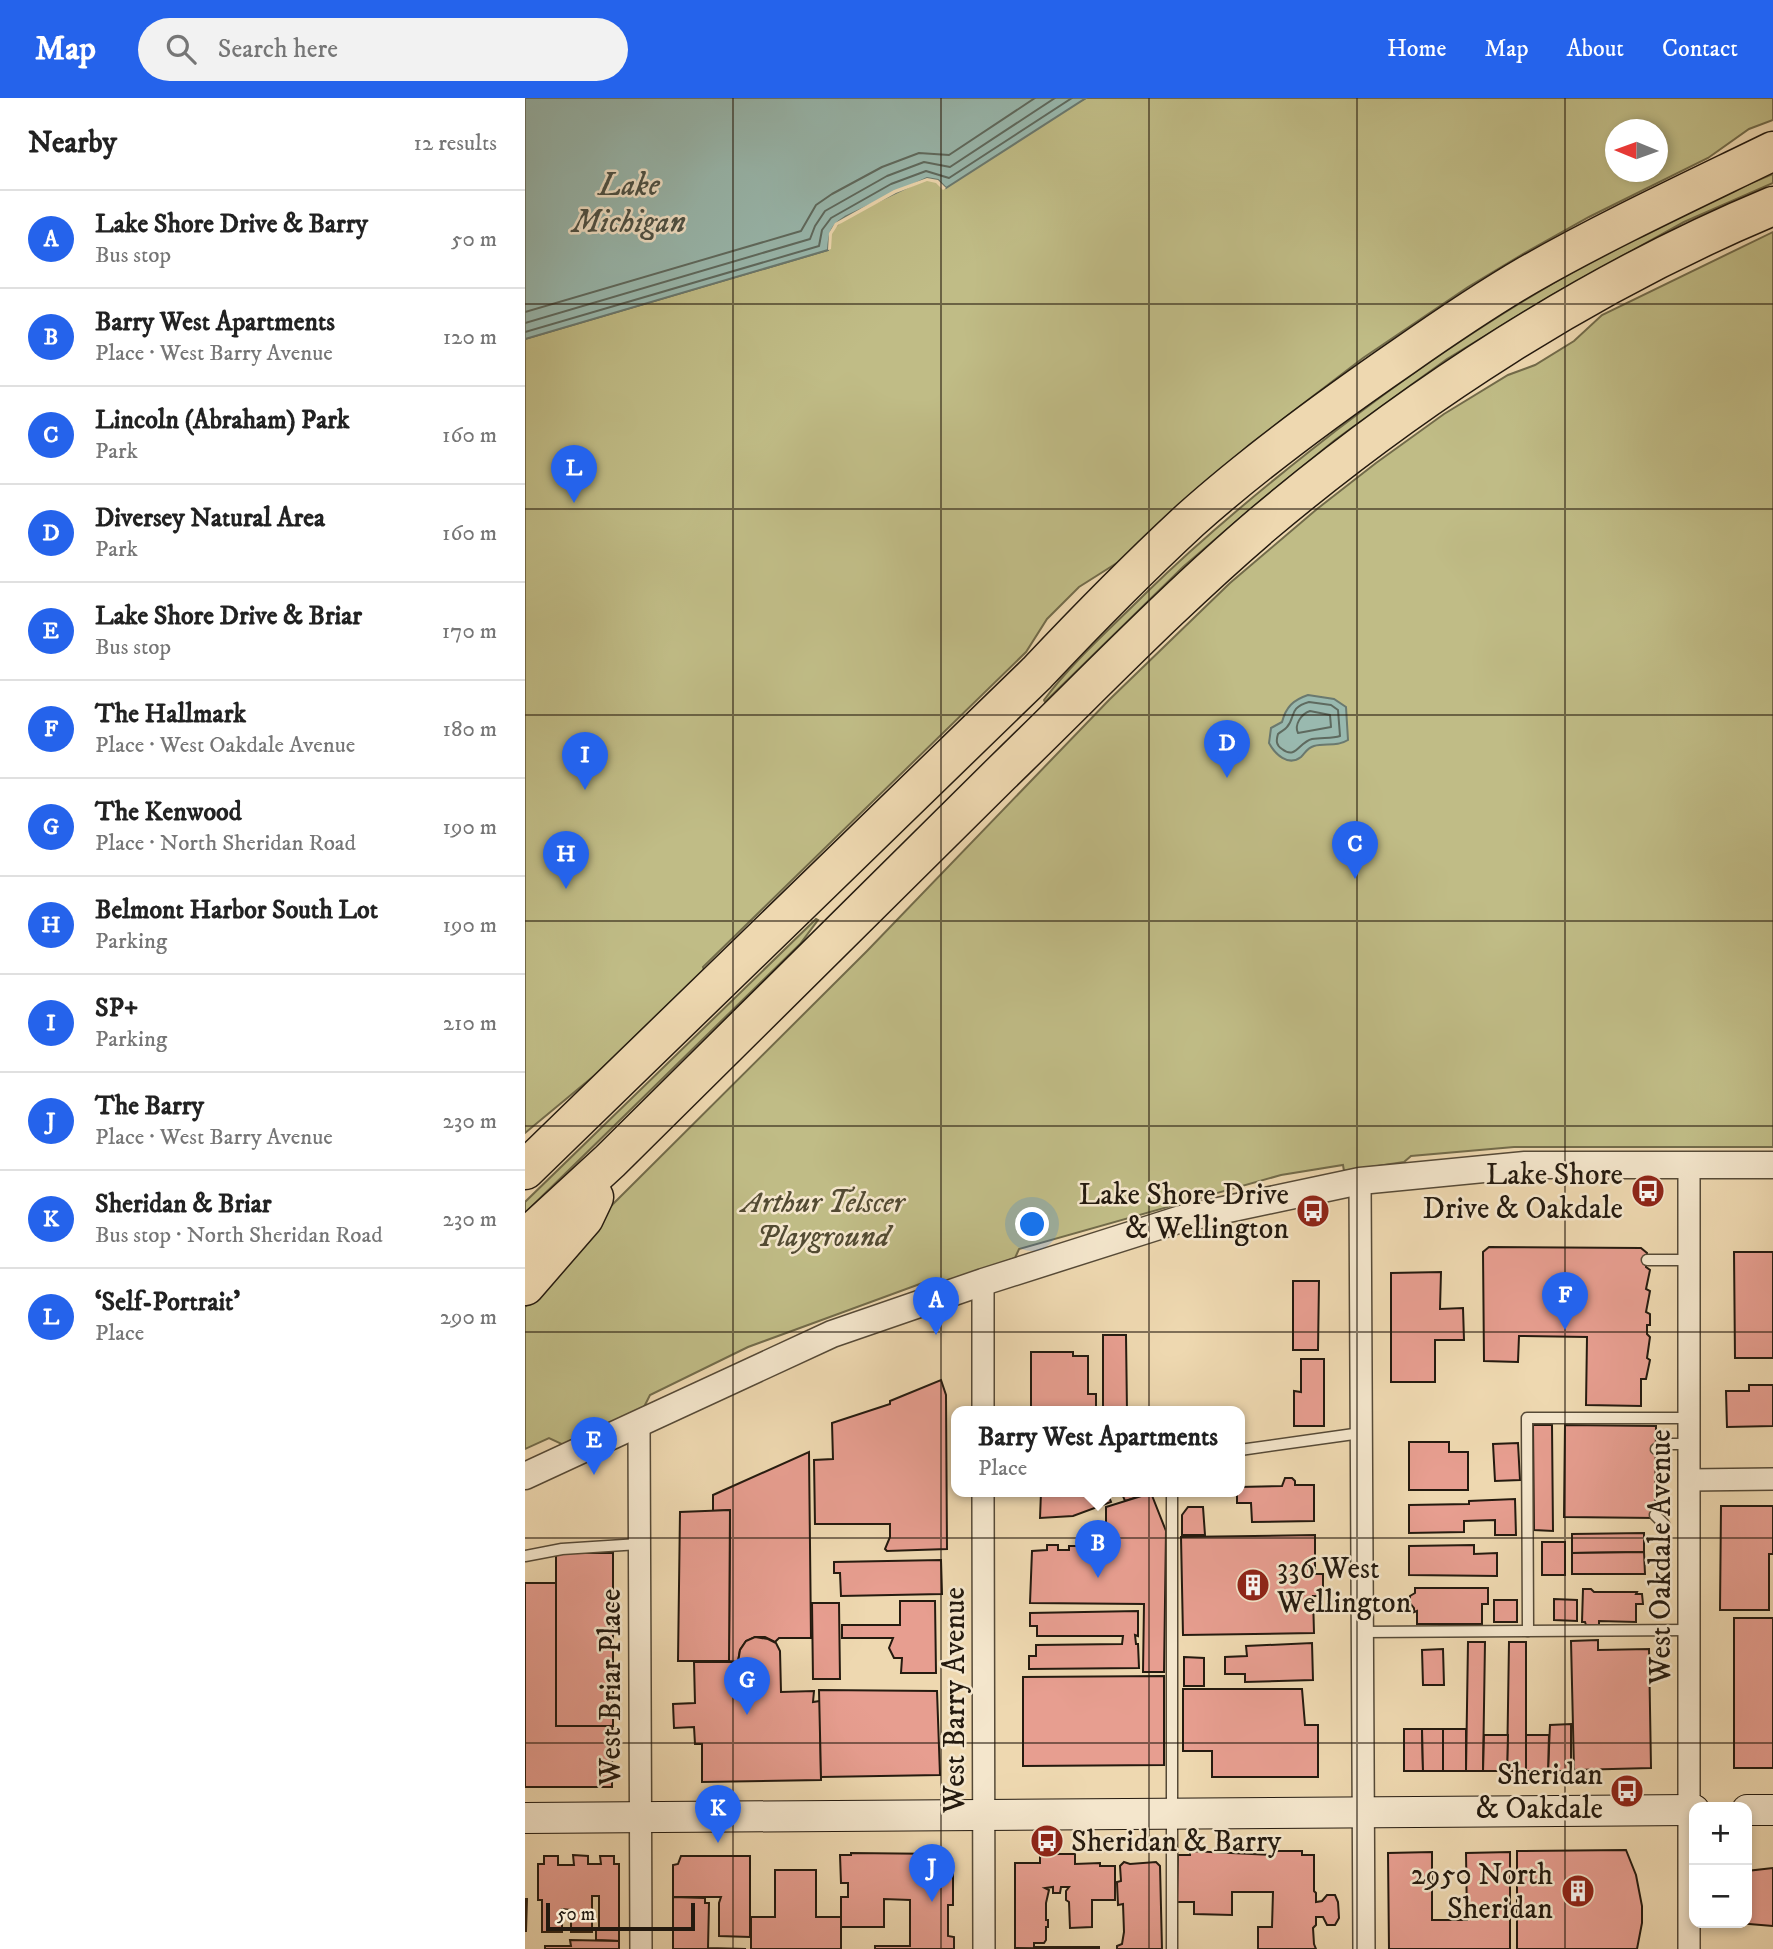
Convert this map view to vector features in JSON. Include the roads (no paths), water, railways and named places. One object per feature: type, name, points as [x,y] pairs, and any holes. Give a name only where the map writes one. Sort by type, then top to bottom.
[{"type":"highway","points":[[525,1170],[539,1149],[1037,673],[1084,623],[1191,520],[1268,456],[1346,396],[1527,276],[1612,230],[1773,151]]},
{"type":"highway","points":[[525,1240],[610,1161],[1167,612],[1261,525],[1308,486],[1377,432],[1532,331],[1637,271],[1773,206]]},
{"type":"highway","points":[[525,1286],[584,1218],[610,1161]]},
{"type":"main road","points":[[525,1818],[1689,1810]]},
{"type":"main road","points":[[1752,1810],[1773,1810]]},
{"type":"street","points":[[525,1476],[832,1334],[983,1282],[1181,1220],[1360,1181],[1525,1165],[1773,1165]]},
{"type":"street","name":"West Oakdale Avenue","points":[[1689,1166],[1692,1802]]},
{"type":"street","points":[[1360,1181],[1364,1949]]},
{"type":"street","points":[[983,1282],[983,1406]]},
{"type":"street","name":"West Briar Place","points":[[639,1425],[641,1949]]},
{"type":"street","points":[[1691,1480],[1773,1479]]},
{"type":"street","name":"West Barry Avenue","points":[[983,1497],[984,1949]]},
{"type":"street","name":"West Oakdale Avenue","points":[[1689,1949],[1691,1865]]},
{"type":"lane","points":[[1647,1260],[1690,1260]]},
{"type":"lane","points":[[1528,1631],[1527,1418],[1690,1418]]},
{"type":"lane","points":[[1245,1449],[1361,1433]]},
{"type":"lane","points":[[1656,1450],[1663,1444],[1690,1444]]},
{"type":"lane","points":[[1172,1497],[1172,1949]]},
{"type":"lane","points":[[525,1556],[562,1549],[639,1544]]},
{"type":"lane","points":[[1362,1632],[1690,1630]]},
{"type":"water","name":"Lake Michigan","points":[[525,98],[1086,98],[946,188],[938,180],[927,178],[845,217],[831,231],[828,250],[525,339]]},
{"type":"water","points":[[1308,695],[1334,699],[1346,707],[1348,740],[1314,746],[1296,760],[1287,760],[1278,755],[1269,743],[1271,728],[1282,722],[1291,705]]},
{"type":"place","name":"‘Self-Portrait’","points":[[574,503]]},
{"type":"place","name":"Diversey Natural Area","points":[[1227,778]]},
{"type":"place","name":"SP+","points":[[585,790]]},
{"type":"place","name":"Lincoln (Abraham) Park","points":[[1355,879]]},
{"type":"place","name":"Belmont Harbor South Lot","points":[[566,889]]},
{"type":"place","name":"Lake Shore Drive & Oakdale","points":[[1648,1191]]},
{"type":"place","name":"Lake Shore Drive & Wellington","points":[[1313,1211]]},
{"type":"place","name":"The Hallmark","points":[[1565,1330]]},
{"type":"place","name":"Lake Shore Drive & Barry","points":[[936,1335]]},
{"type":"place","name":"Lake Shore Drive & Briar","points":[[594,1475]]},
{"type":"place","name":"Barry West Apartments","points":[[1098,1578]]},
{"type":"place","name":"336 West Wellington","points":[[1253,1585]]},
{"type":"place","name":"The Kenwood","points":[[747,1715]]},
{"type":"place","name":"Sheridan & Oakdale","points":[[1627,1791]]},
{"type":"place","name":"Sheridan & Barry","points":[[1047,1841]]},
{"type":"place","name":"Sheridan & Briar","points":[[718,1843]]},
{"type":"place","name":"2950 North Sheridan","points":[[1578,1891]]},
{"type":"place","name":"The Barry","points":[[932,1902]]},
{"type":"park label","name":"Arthur Telscer Playground","points":[[823,1219]]}]
